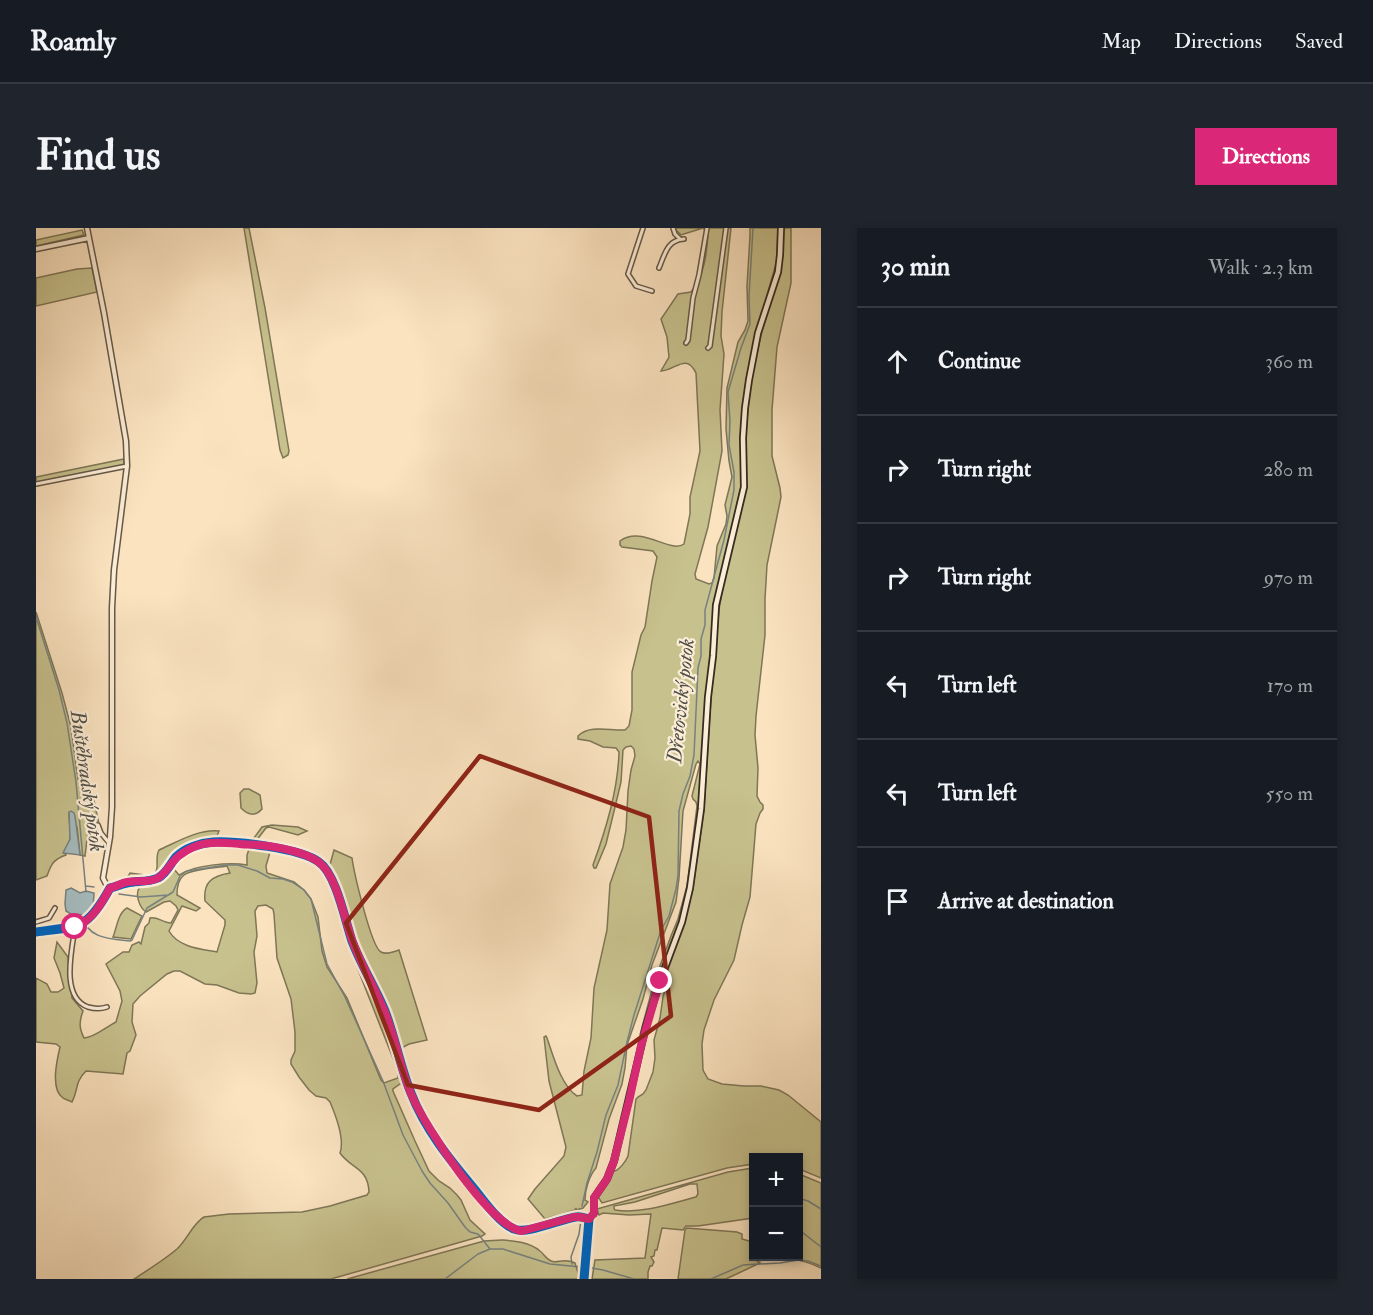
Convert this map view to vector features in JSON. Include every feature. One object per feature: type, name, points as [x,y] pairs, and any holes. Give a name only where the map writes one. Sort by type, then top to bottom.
[{"type":"main road","points":[[584,1279],[589,1219],[594,1213],[594,1198],[607,1179],[614,1161],[646,1026],[682,922],[690,888],[701,809],[716,605],[744,487],[743,438],[746,399],[758,333],[778,272],[781,228]]},
{"type":"street","points":[[87,228],[126,441],[127,466],[114,570],[112,609],[112,807],[103,878],[110,888]]},
{"type":"street","points":[[643,228],[628,274],[636,286],[652,291]]},
{"type":"street","points":[[659,268],[673,241],[682,239],[675,234],[673,228]]},
{"type":"street","points":[[702,228],[707,234]]},
{"type":"street","points":[[686,344],[707,228]]},
{"type":"street","points":[[708,348],[726,228]]},
{"type":"street","points":[[36,249],[89,238]]},
{"type":"street","points":[[36,484],[127,466]]},
{"type":"street","points":[[98,825],[109,843]]},
{"type":"street","points":[[36,932],[81,925],[92,916],[110,888],[124,883],[156,879],[164,874],[177,856],[200,844],[214,842],[257,844],[283,849],[320,862],[334,884],[353,943],[385,1011],[411,1094],[430,1130],[456,1167],[495,1215],[515,1230],[528,1230],[574,1217],[589,1219]]},
{"type":"street","points":[[36,922],[47,920],[55,908]]},
{"type":"street","points":[[75,927],[70,962],[74,995],[85,1006],[95,1009],[107,1007]]},
{"type":"highlighted area","points":[[480,756],[649,817],[671,1016],[539,1110],[408,1085],[346,923]]},
{"type":"shaded area","points":[[244,228],[249,228],[265,308],[289,451],[288,455],[283,458],[280,450]]},
{"type":"shaded area","points":[[674,228],[703,228],[681,235]]},
{"type":"shaded area","points":[[703,228],[731,228],[721,336],[724,354],[720,410],[722,451],[708,527],[695,574],[696,579],[709,584],[714,578],[717,546],[726,524],[725,505],[732,477],[726,429],[727,388],[738,342],[748,321],[750,228],[778,228],[777,260],[756,334],[746,380],[741,428],[741,487],[715,610],[706,697],[699,809],[688,887],[680,922],[640,1035],[654,982],[678,919],[687,886],[697,806],[692,796],[700,764],[698,761],[683,811],[676,902],[652,965],[627,1045],[622,1084],[609,1119],[596,1168],[587,1188],[585,1200],[588,1202],[583,1208],[576,1210],[576,1208],[545,1219],[528,1199],[564,1156],[566,1147],[549,1081],[544,1037],[547,1038],[566,1085],[577,1096],[582,1095],[591,1038],[594,988],[607,930],[610,884],[623,847],[628,791],[635,756],[631,746],[623,750],[621,782],[606,844],[594,868],[614,795],[619,752],[616,748],[603,747],[578,739],[578,736],[587,730],[625,730],[629,726],[632,710],[632,672],[645,627],[657,557],[653,551],[622,547],[620,541],[637,536],[671,546],[684,544],[690,514],[690,497],[700,451],[696,373],[692,367],[684,363],[661,371],[669,357],[667,337],[661,319],[678,294],[691,292],[699,279],[708,241],[708,233]]},
{"type":"shaded area","points":[[783,228],[791,228],[791,283],[777,347],[772,410],[772,456],[781,497],[767,565],[765,635],[755,735],[758,768],[757,796],[763,809],[756,824],[750,897],[734,960],[714,1000],[704,1030],[703,1070],[708,1079],[722,1084],[761,1086],[779,1090],[821,1122],[821,1178],[803,1171],[803,1153],[749,1153],[749,1165],[727,1168],[602,1203],[598,1197],[600,1193],[614,1170],[621,1167],[628,1156],[636,1099],[646,1090],[653,1072],[654,1040],[668,980],[664,977],[684,923],[693,888],[704,809],[719,610],[746,487],[746,428],[751,380],[782,261]]},
{"type":"shaded area","points":[[82,230],[84,235],[36,246],[36,240]]},
{"type":"shaded area","points":[[92,268],[97,292],[36,306],[36,278]]},
{"type":"shaded area","points":[[124,459],[124,465],[36,482],[36,477]]},
{"type":"shaded area","points":[[36,612],[71,727],[78,779],[90,782],[99,824],[90,824],[85,856],[80,855],[77,827],[69,812],[70,836],[64,853],[66,855],[54,862],[47,876],[36,880]]},
{"type":"shaded area","points":[[244,789],[260,795],[262,809],[257,813],[249,814],[241,808],[240,793]]},
{"type":"shaded area","points":[[71,811],[75,816],[80,855],[63,853],[70,839],[69,812]]},
{"type":"shaded area","points":[[272,825],[298,827],[307,831],[298,835],[269,827],[256,841],[310,856],[257,844],[214,842],[200,844],[177,856],[164,874],[156,879],[124,883],[130,873],[153,876],[157,870],[159,850],[188,837],[203,832],[219,831],[217,836],[250,840],[262,827]]},
{"type":"shaded area","points":[[249,849],[270,852],[266,866],[267,873],[294,882],[311,899],[318,917],[322,951],[327,967],[347,998],[384,1083],[398,1078],[398,1071],[342,929],[348,937],[396,1051],[403,1078],[420,1119],[403,1085],[400,1084],[393,1089],[415,1141],[429,1171],[457,1195],[470,1220],[485,1234],[482,1236],[331,1279],[134,1279],[177,1249],[204,1217],[302,1212],[367,1195],[369,1192],[366,1178],[340,1153],[341,1134],[330,1102],[309,1090],[291,1064],[295,1051],[295,1032],[291,999],[277,958],[273,909],[266,905],[258,906],[255,911],[257,936],[254,952],[257,983],[255,993],[239,993],[217,985],[205,984],[180,971],[167,974],[133,1004],[132,1022],[136,1035],[127,1053],[123,1074],[86,1071],[78,1083],[72,1102],[63,1098],[57,1088],[57,1059],[60,1047],[56,1044],[36,1042],[36,978],[47,984],[51,992],[58,992],[64,988],[54,958],[57,942],[68,957],[72,998],[83,1011],[80,1025],[82,1034],[84,1038],[92,1036],[116,1022],[122,1001],[120,991],[106,964],[123,952],[129,952],[132,945],[139,942],[141,944],[150,918],[171,923],[178,910],[170,901],[146,912],[138,901],[140,887],[160,880],[173,868],[179,875],[212,865],[247,865]],"holes":[[[227,866],[230,873],[210,881],[205,894],[205,901],[225,920],[217,952],[178,941],[169,931],[182,906],[196,911],[200,908],[177,895],[181,878],[191,872]]]},
{"type":"shaded area","points":[[334,850],[352,858],[364,908],[377,947],[385,953],[399,950],[427,1040],[409,1044],[398,1050],[385,1011],[353,943],[334,883],[328,872]]},
{"type":"shaded area","points":[[71,888],[80,893],[86,891],[94,893],[93,909],[87,915],[71,914],[66,911],[66,890]]},
{"type":"shaded area","points":[[127,908],[142,916],[131,939],[113,937],[120,917]]},
{"type":"shaded area","points":[[749,1169],[749,1219],[686,1226],[683,1230],[662,1228],[657,1250],[651,1257],[654,1262],[650,1266],[648,1279],[592,1279],[595,1260],[645,1258],[651,1214],[603,1213],[599,1215],[597,1209],[728,1172]],"holes":[[[690,1184],[697,1184],[696,1197],[635,1211],[615,1210],[614,1208],[614,1206],[635,1202]]]},
{"type":"shaded area","points":[[803,1176],[821,1183],[821,1268],[801,1261],[803,1261]]},
{"type":"shaded area","points":[[687,1228],[737,1232],[742,1234],[742,1239],[749,1241],[749,1261],[760,1263],[726,1279],[678,1279]]},
{"type":"shaded area","points":[[502,1240],[527,1244],[540,1251],[551,1261],[575,1263],[580,1279],[347,1279],[484,1241]]},
{"type":"waterway","name":"Dřetovický potok","points":[[582,1206],[606,1115],[618,1085],[634,1015],[661,930],[669,916],[676,889],[679,811],[694,755],[698,668],[705,610],[724,540],[734,490],[734,472],[729,445],[728,392],[750,324],[749,296],[753,228]]},
{"type":"waterway","name":"Buštěhradský potok","points":[[36,617],[67,723],[76,782],[86,892]]},
{"type":"waterway","name":"Buštěhradský potok","points":[[82,915],[85,923],[94,933],[107,938],[130,941],[147,908],[173,892],[180,876],[187,871],[227,865],[238,865],[270,878],[283,879],[304,890],[311,899],[327,964],[345,997],[383,1081],[403,1135],[430,1183],[465,1227],[470,1232],[478,1234],[490,1249]]},
{"type":"waterway","points":[[86,886],[94,887]]},
{"type":"waterway","points":[[119,894],[141,897],[169,895]]},
{"type":"waterway","points":[[803,1200],[821,1209]]},
{"type":"waterway","name":"Dřetovický potok","points":[[572,1264],[571,1257],[581,1220]]},
{"type":"waterway","points":[[803,1233],[821,1247]]},
{"type":"waterway","points":[[445,1279],[478,1254],[490,1249],[503,1249],[550,1264],[581,1267]]},
{"type":"waterway","points":[[711,1279],[743,1265],[798,1260],[821,1266]]},
{"type":"waterway","points":[[586,1267],[634,1279]]},
{"type":"transit line","points":[[36,932],[81,924],[95,912],[110,888],[158,878],[164,874],[176,857],[198,845],[213,842],[252,844],[283,849],[310,857],[319,862],[330,876],[352,941],[385,1011],[411,1093],[424,1120],[448,1157],[493,1213],[514,1229],[527,1230],[569,1218],[589,1219]]},
{"type":"transit line","points":[[584,1279],[589,1219]]},
{"type":"route","points":[[75,927],[92,916],[110,888],[134,881],[156,879],[164,874],[177,856],[200,844],[214,842],[257,844],[283,849],[320,862],[334,884],[353,943],[385,1011],[406,1080],[421,1114],[446,1154],[481,1199],[506,1225],[522,1231],[574,1217],[589,1219],[594,1213],[594,1198],[607,1179],[614,1161],[646,1026],[660,981]]}]
